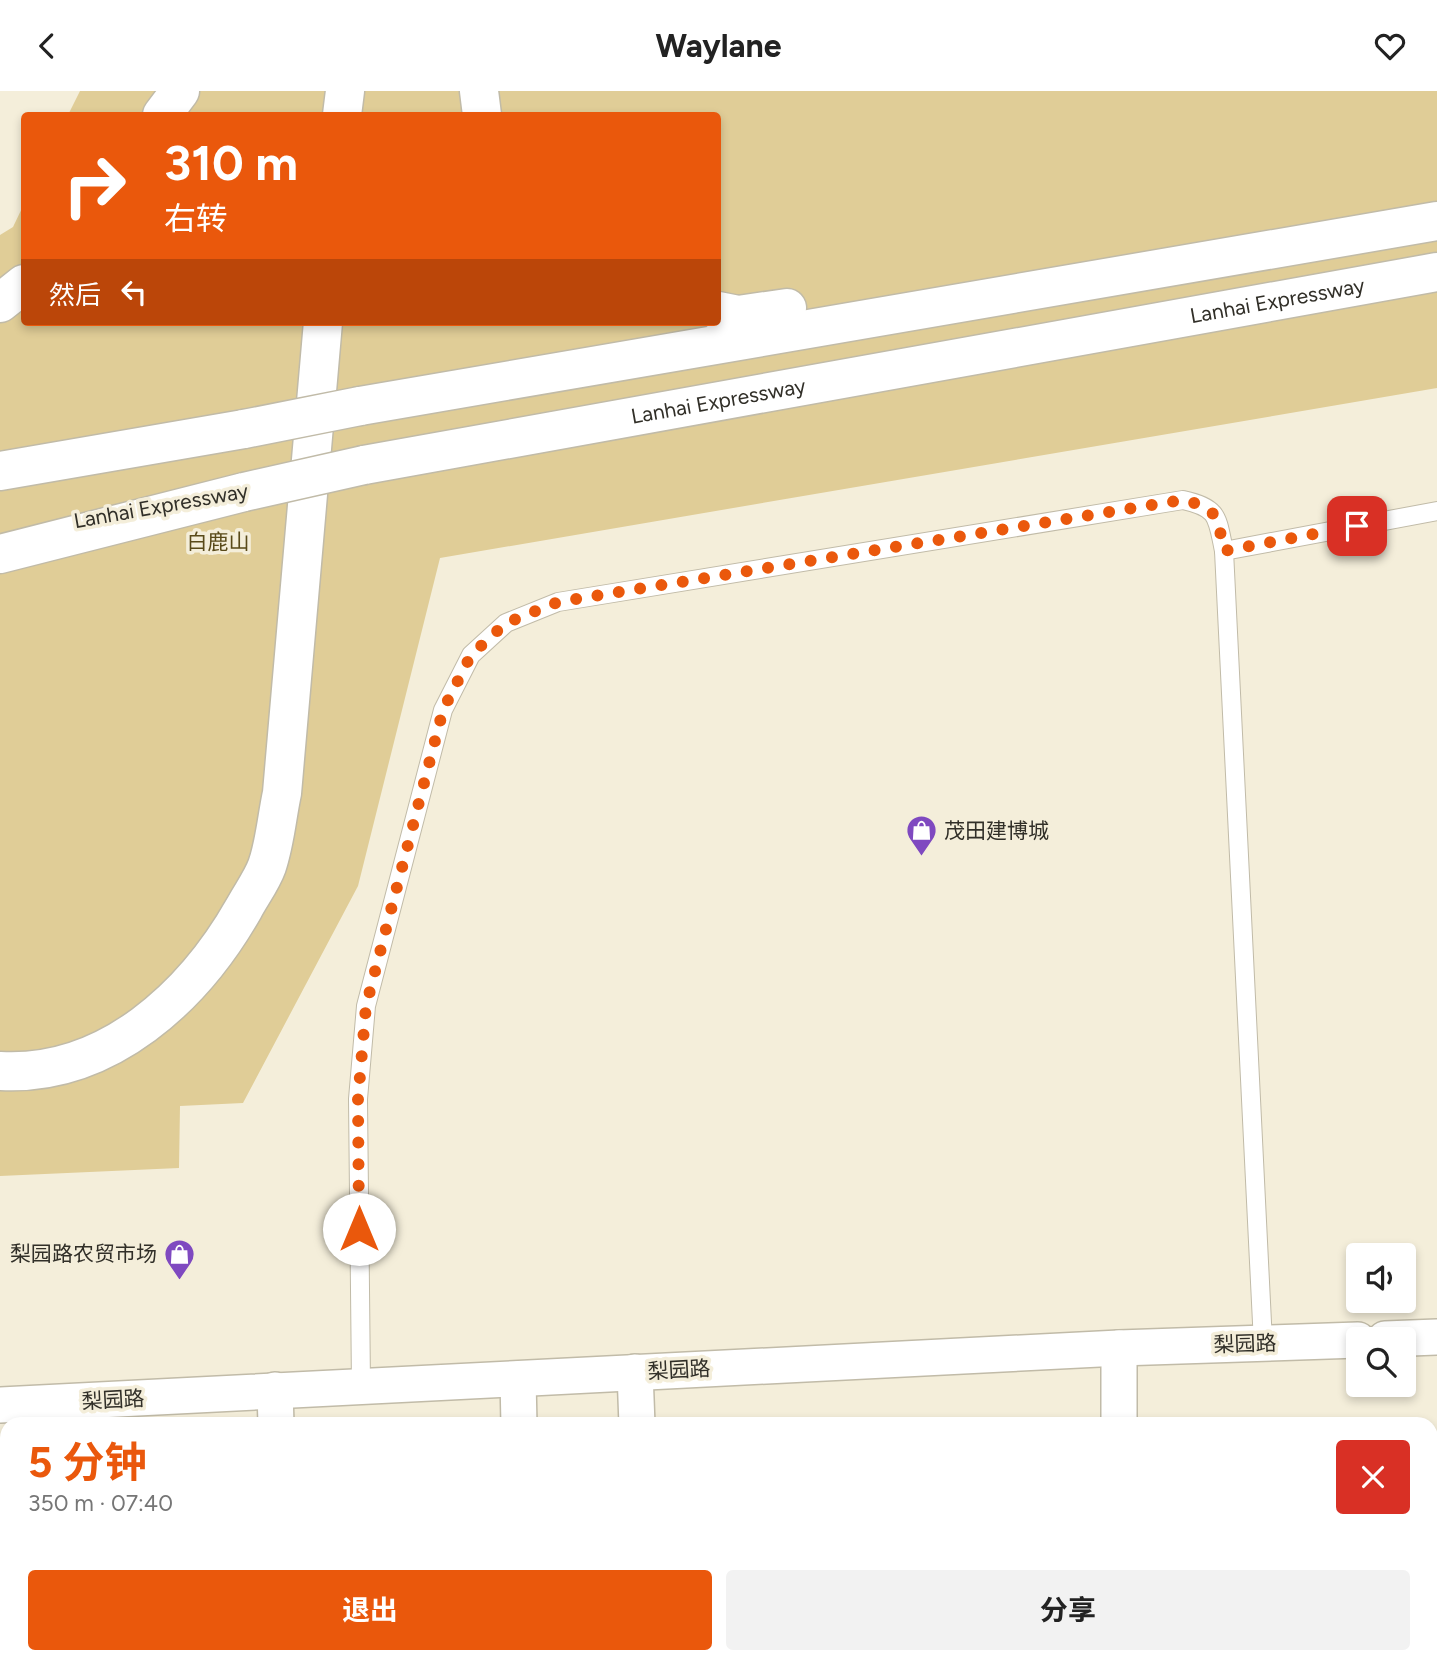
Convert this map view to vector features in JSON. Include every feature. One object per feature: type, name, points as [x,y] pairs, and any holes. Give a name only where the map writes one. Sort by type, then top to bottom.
[{"type":"highway","points":[[164,112],[180,91]]},
{"type":"highway","points":[[321,112],[322,91]]},
{"type":"highway","points":[[342,112],[345,91]]},
{"type":"highway","points":[[479,91],[482,112]]},
{"type":"highway","points":[[721,312],[738,315],[1437,218]]},
{"type":"highway","points":[[0,471],[1437,218]]},
{"type":"highway","name":"Lanhai Expressway","points":[[0,534],[244,492],[364,465],[1437,272]]},
{"type":"highway","points":[[0,303],[21,286]]},
{"type":"highway","points":[[0,1050],[61,1042],[122,1011],[181,963],[228,901],[253,832],[302,326]]},
{"type":"highway","points":[[0,1071],[20,1072],[82,1060],[144,1027],[198,977],[235,923],[267,866],[282,793],[323,326]]},
{"type":"highway","points":[[0,554],[244,492]]},
{"type":"street","points":[[1416,1338],[1437,1337]]},
{"type":"street","name":"梨园路","points":[[0,1405],[38,1414],[275,1390],[361,1385],[1119,1348],[1346,1340]]},
{"type":"street","points":[[1119,1348],[1119,1417]]},
{"type":"street","points":[[635,1372],[637,1417]]},
{"type":"street","points":[[519,1379],[519,1417]]},
{"type":"street","points":[[275,1390],[275,1417]]},
{"type":"lane","points":[[361,1385],[358,1099],[366,1006],[443,710],[471,655],[506,623],[558,602],[1183,500],[1205,505],[1217,516],[1224,551],[1263,1343]]},
{"type":"lane","points":[[1224,551],[1437,511]]},
{"type":"green space","name":"白鹿山","points":[[80,91],[1437,91],[1437,388],[440,558],[358,886],[243,1103],[180,1106],[179,1168],[0,1176],[0,235],[13,227],[21,210],[21,326],[721,326],[721,112],[70,112]]},
{"type":"place","name":"茂田建博城","points":[[921,858]]},
{"type":"place","name":"梨园路农贸市场","points":[[180,1281]]},
{"type":"route","points":[[359,1229],[358,1099],[366,1006],[443,710],[471,655],[506,623],[558,602],[1183,500],[1205,505],[1217,516],[1224,551],[1357,526]]}]
